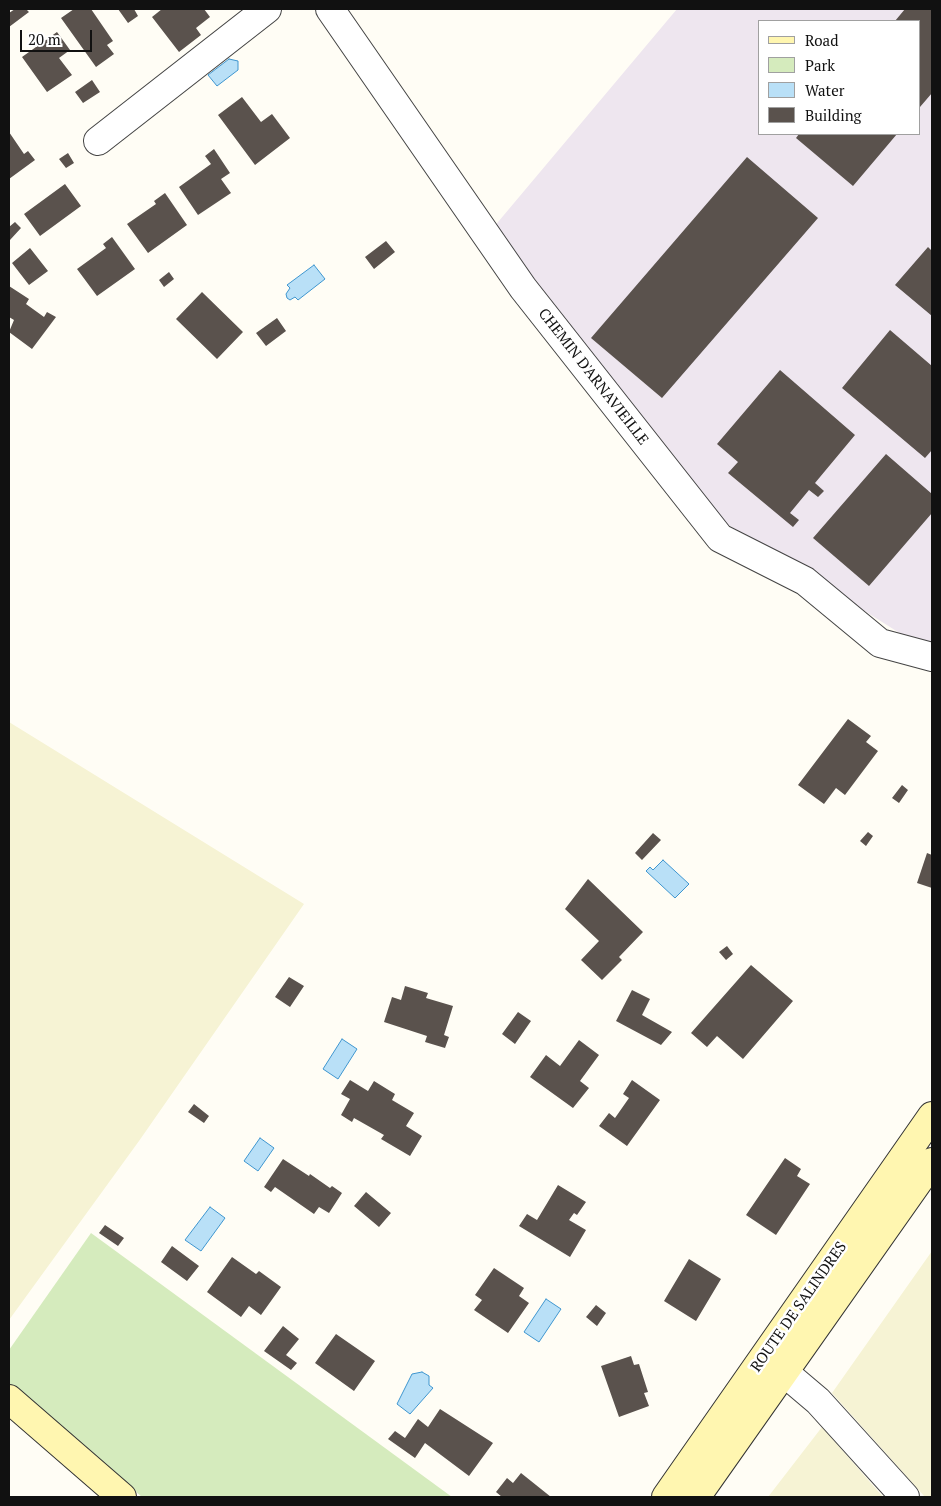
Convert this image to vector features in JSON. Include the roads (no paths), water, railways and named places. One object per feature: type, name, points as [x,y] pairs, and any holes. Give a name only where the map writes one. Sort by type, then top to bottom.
[{"type":"main road","name":"ROUTE DE SALINDRES","points":[[696,1497],[775,1364],[932,1116]]},
{"type":"main road","name":"ROUTE DE SALINDRES","points":[[666,1497],[775,1364],[932,1162]]},
{"type":"main road","points":[[9,1399],[122,1497]]},
{"type":"street","points":[[98,141],[267,9]]},
{"type":"street","name":"CHEMIN D'ARNAVIEILLE","points":[[330,9],[523,288],[720,538],[805,582],[880,643],[932,657]]},
{"type":"street","points":[[775,1364],[818,1401],[905,1497]]},
{"type":"water","points":[[229,59],[238,61],[238,70],[217,86],[208,75]]},
{"type":"water","points":[[314,265],[325,279],[298,300],[295,297],[290,300],[287,298],[286,294],[290,288],[287,285]]},
{"type":"water","points":[[663,860],[689,884],[675,898],[646,871],[650,867],[653,870]]},
{"type":"water","points":[[342,1039],[357,1049],[338,1079],[323,1069]]},
{"type":"water","points":[[260,1138],[274,1148],[258,1171],[244,1161]]},
{"type":"water","points":[[210,1207],[225,1218],[201,1251],[185,1240]]},
{"type":"water","points":[[546,1299],[561,1309],[539,1342],[524,1332]]},
{"type":"water","points":[[422,1372],[429,1376],[429,1385],[433,1388],[410,1414],[397,1404],[412,1374]]}]
